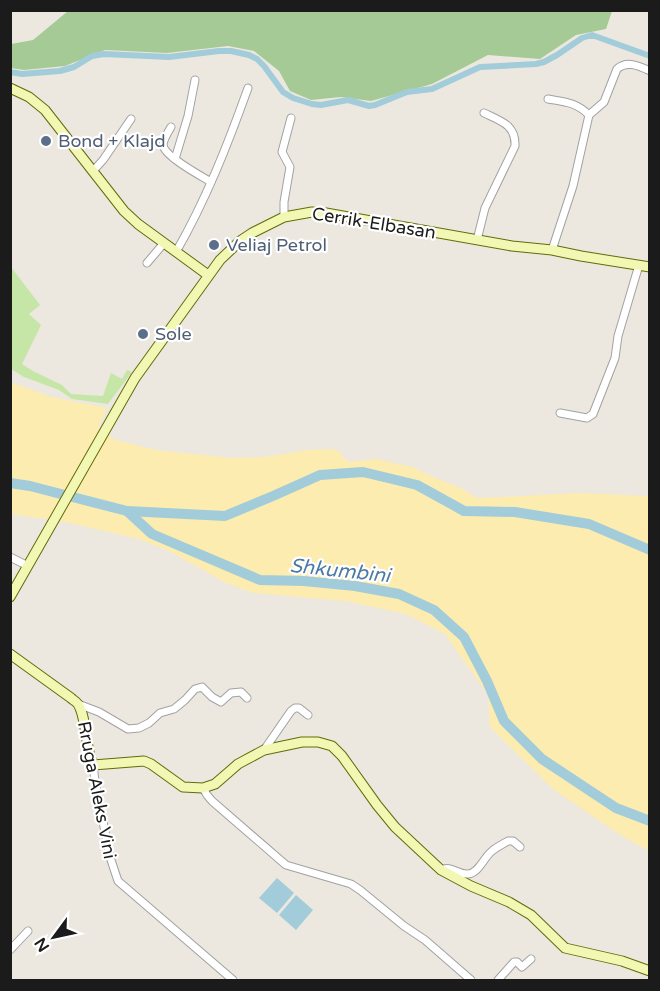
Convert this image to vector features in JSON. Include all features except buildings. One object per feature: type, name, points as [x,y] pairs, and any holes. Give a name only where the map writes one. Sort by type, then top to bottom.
[{"type":"main road","points":[[10,88],[29,97],[45,110],[124,211],[138,224],[208,275]]},
{"type":"main road","name":"Cerrik-Elbasan","points":[[28,566],[135,378],[220,260],[240,241],[261,228],[284,217],[312,212],[326,213],[512,246],[552,250],[650,267]]},
{"type":"main road","points":[[10,597],[28,566]]},
{"type":"main road","name":"Rruga Aleks Vini","points":[[10,654],[78,704],[89,757],[93,765]]},
{"type":"main road","points":[[93,765],[144,761],[183,787],[203,788],[215,784],[238,764],[264,750],[302,742],[318,742],[332,746],[395,827],[441,870],[531,915],[565,948],[622,961],[650,971]]},
{"type":"street","points":[[552,250],[576,176],[589,115],[604,102],[617,69],[621,65],[639,66],[650,71]]},
{"type":"street","points":[[175,159],[188,116],[195,80]]},
{"type":"street","points":[[176,252],[211,182],[248,88]]},
{"type":"street","points":[[548,99],[571,103],[589,115]]},
{"type":"street","points":[[477,240],[485,208],[515,146],[515,139],[507,124],[484,113]]},
{"type":"street","points":[[284,217],[290,167],[282,152],[291,118]]},
{"type":"street","points":[[93,171],[131,119]]},
{"type":"street","points":[[171,127],[163,145],[165,149],[187,168],[211,182]]},
{"type":"street","points":[[147,263],[164,243]]},
{"type":"street","points":[[560,412],[587,418],[593,414],[615,358],[618,336],[639,265]]},
{"type":"street","points":[[10,558],[28,566]]},
{"type":"street","points":[[78,704],[99,712],[128,729],[139,728],[160,713],[174,710],[195,689],[202,687],[221,702],[231,693],[241,692],[247,698]]},
{"type":"street","points":[[264,750],[291,711],[299,708],[308,715]]},
{"type":"street","name":"Rruga Aleks Vini","points":[[93,765],[110,857],[118,882],[232,981]]},
{"type":"street","points":[[203,788],[212,801],[286,864],[356,886],[404,926],[425,940],[471,981]]},
{"type":"street","points":[[441,870],[448,868],[470,874],[490,852],[508,840],[520,847]]},
{"type":"street","points":[[10,950],[28,931]]},
{"type":"street","points":[[498,981],[514,962],[522,967],[531,959]]},
{"type":"green space","points":[[68,11],[612,11],[606,29],[576,35],[540,59],[488,55],[432,84],[371,101],[341,97],[311,100],[290,91],[279,71],[254,51],[228,46],[167,53],[105,50],[65,66],[24,70],[11,68],[11,44],[33,40]]},
{"type":"green space","points":[[11,267],[40,305],[29,314],[41,325],[22,364],[62,385],[71,394],[103,396],[111,373],[122,379],[127,370],[132,372],[108,404],[72,399],[59,390],[24,377],[11,369]]},
{"type":"sand","name":"Shkumbini","points":[[10,382],[51,397],[107,408],[98,428],[116,440],[156,450],[232,458],[336,449],[348,462],[376,459],[413,467],[461,488],[477,498],[579,493],[649,496],[649,851],[617,833],[553,789],[490,727],[488,695],[445,634],[406,614],[345,601],[254,593],[226,583],[171,552],[139,539],[65,522],[11,514]]},
{"type":"water","points":[[277,878],[294,893],[277,913],[259,898]]},
{"type":"water","points":[[296,895],[313,910],[296,930],[279,915]]},
{"type":"waterway","points":[[10,72],[22,74],[60,71],[74,67],[92,56],[104,54],[169,57],[231,51],[257,59],[283,92],[293,98],[321,105],[348,100],[369,106],[407,92],[432,89],[480,67],[544,62],[582,38],[592,35],[650,56]]},
{"type":"waterway","name":"Shkumbini","points":[[10,483],[127,511],[225,516],[320,475],[363,472],[417,485],[464,511],[515,512],[589,524],[650,550]]},
{"type":"waterway","name":"Shkumbini","points":[[127,511],[152,534],[260,580],[355,586],[399,594],[434,610],[464,637],[487,681],[504,721],[542,759],[616,808],[650,821]]},
{"type":"place","name":"Bond + Klajd","points":[[46,141]]},
{"type":"place","name":"Veliaj Petrol","points":[[214,245]]},
{"type":"place","name":"Sole","points":[[143,334]]}]
